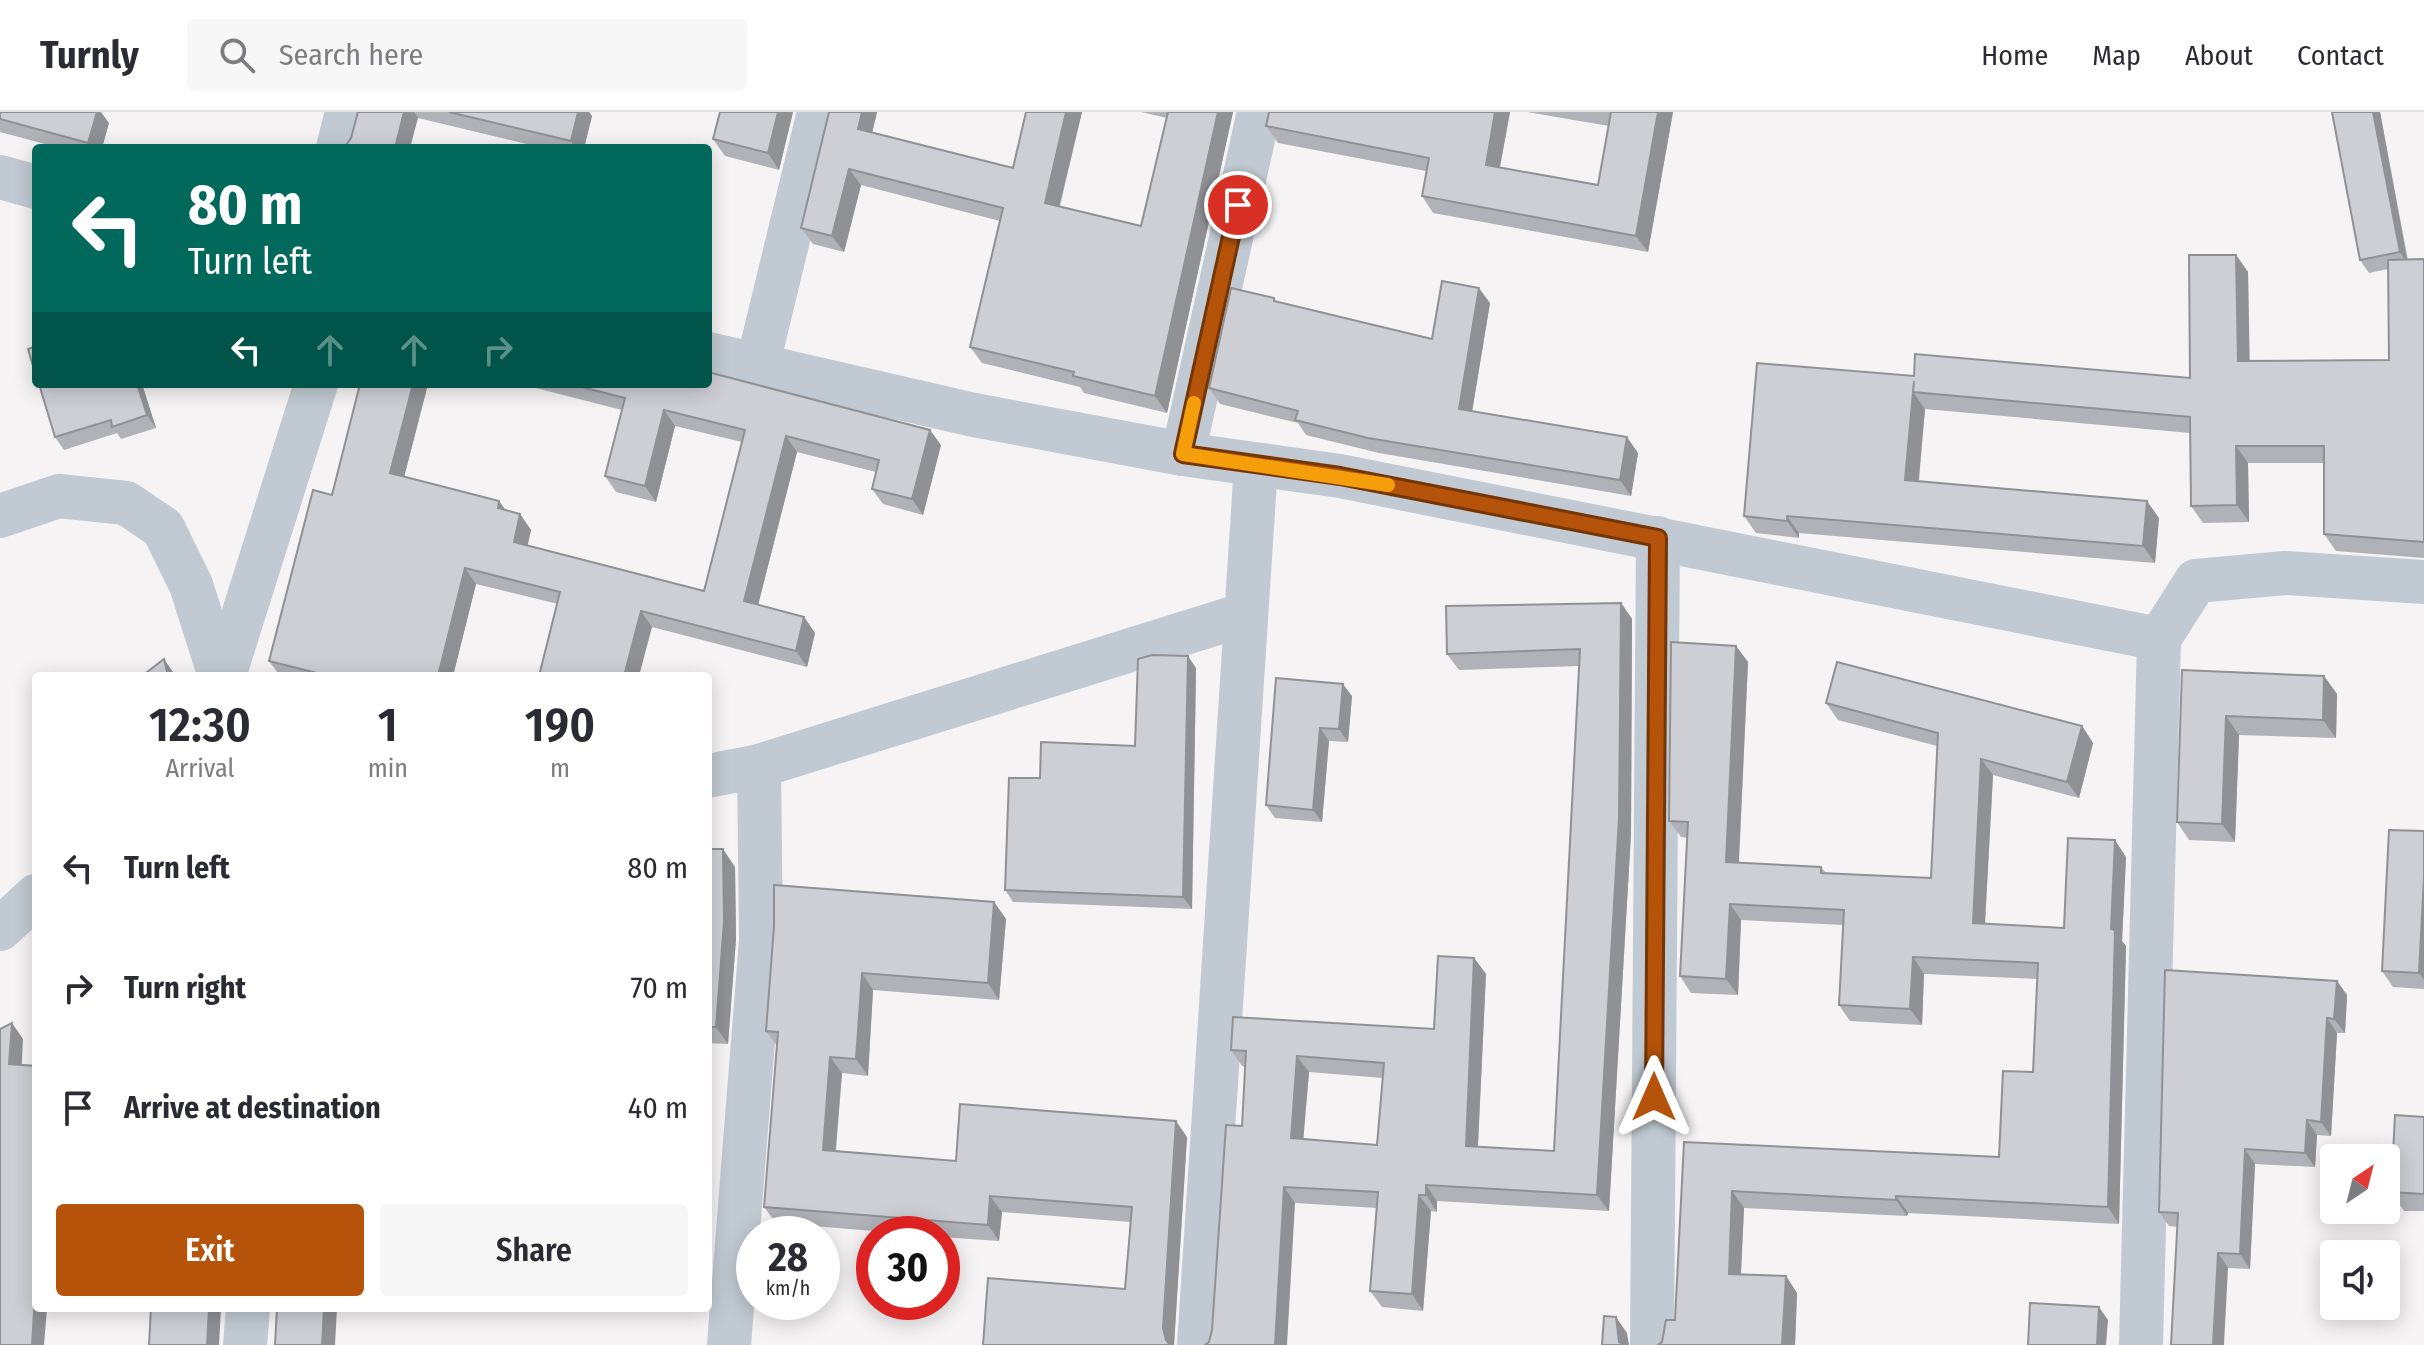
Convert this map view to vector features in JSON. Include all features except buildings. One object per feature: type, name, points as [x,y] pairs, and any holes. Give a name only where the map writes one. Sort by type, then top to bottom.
[{"type":"street","points":[[339,144],[347,112]]},
{"type":"street","points":[[757,367],[819,112]]},
{"type":"street","points":[[1183,454],[1259,112]]},
{"type":"street","points":[[0,177],[32,186]]},
{"type":"street","points":[[712,355],[974,415],[1183,454],[1340,476],[2159,639]]},
{"type":"street","points":[[223,672],[315,388]]},
{"type":"street","points":[[1199,1345],[1256,465]]},
{"type":"street","points":[[0,516],[59,496],[126,503],[163,528],[191,585],[221,672]]},
{"type":"street","points":[[1652,1345],[1658,538]]},
{"type":"street","points":[[2141,1345],[2159,639],[2196,581],[2285,573],[2424,582]]},
{"type":"street","points":[[712,775],[759,766],[1246,614]]},
{"type":"street","points":[[729,1345],[761,940],[759,766]]},
{"type":"street","points":[[0,929],[32,900]]},
{"type":"street","points":[[245,1345],[248,1312]]},
{"type":"slow traffic","points":[[1194,403],[1183,454],[1388,485]]},
{"type":"route","points":[[1238,205],[1183,454],[1340,476],[1658,538],[1654,1097]]}]
